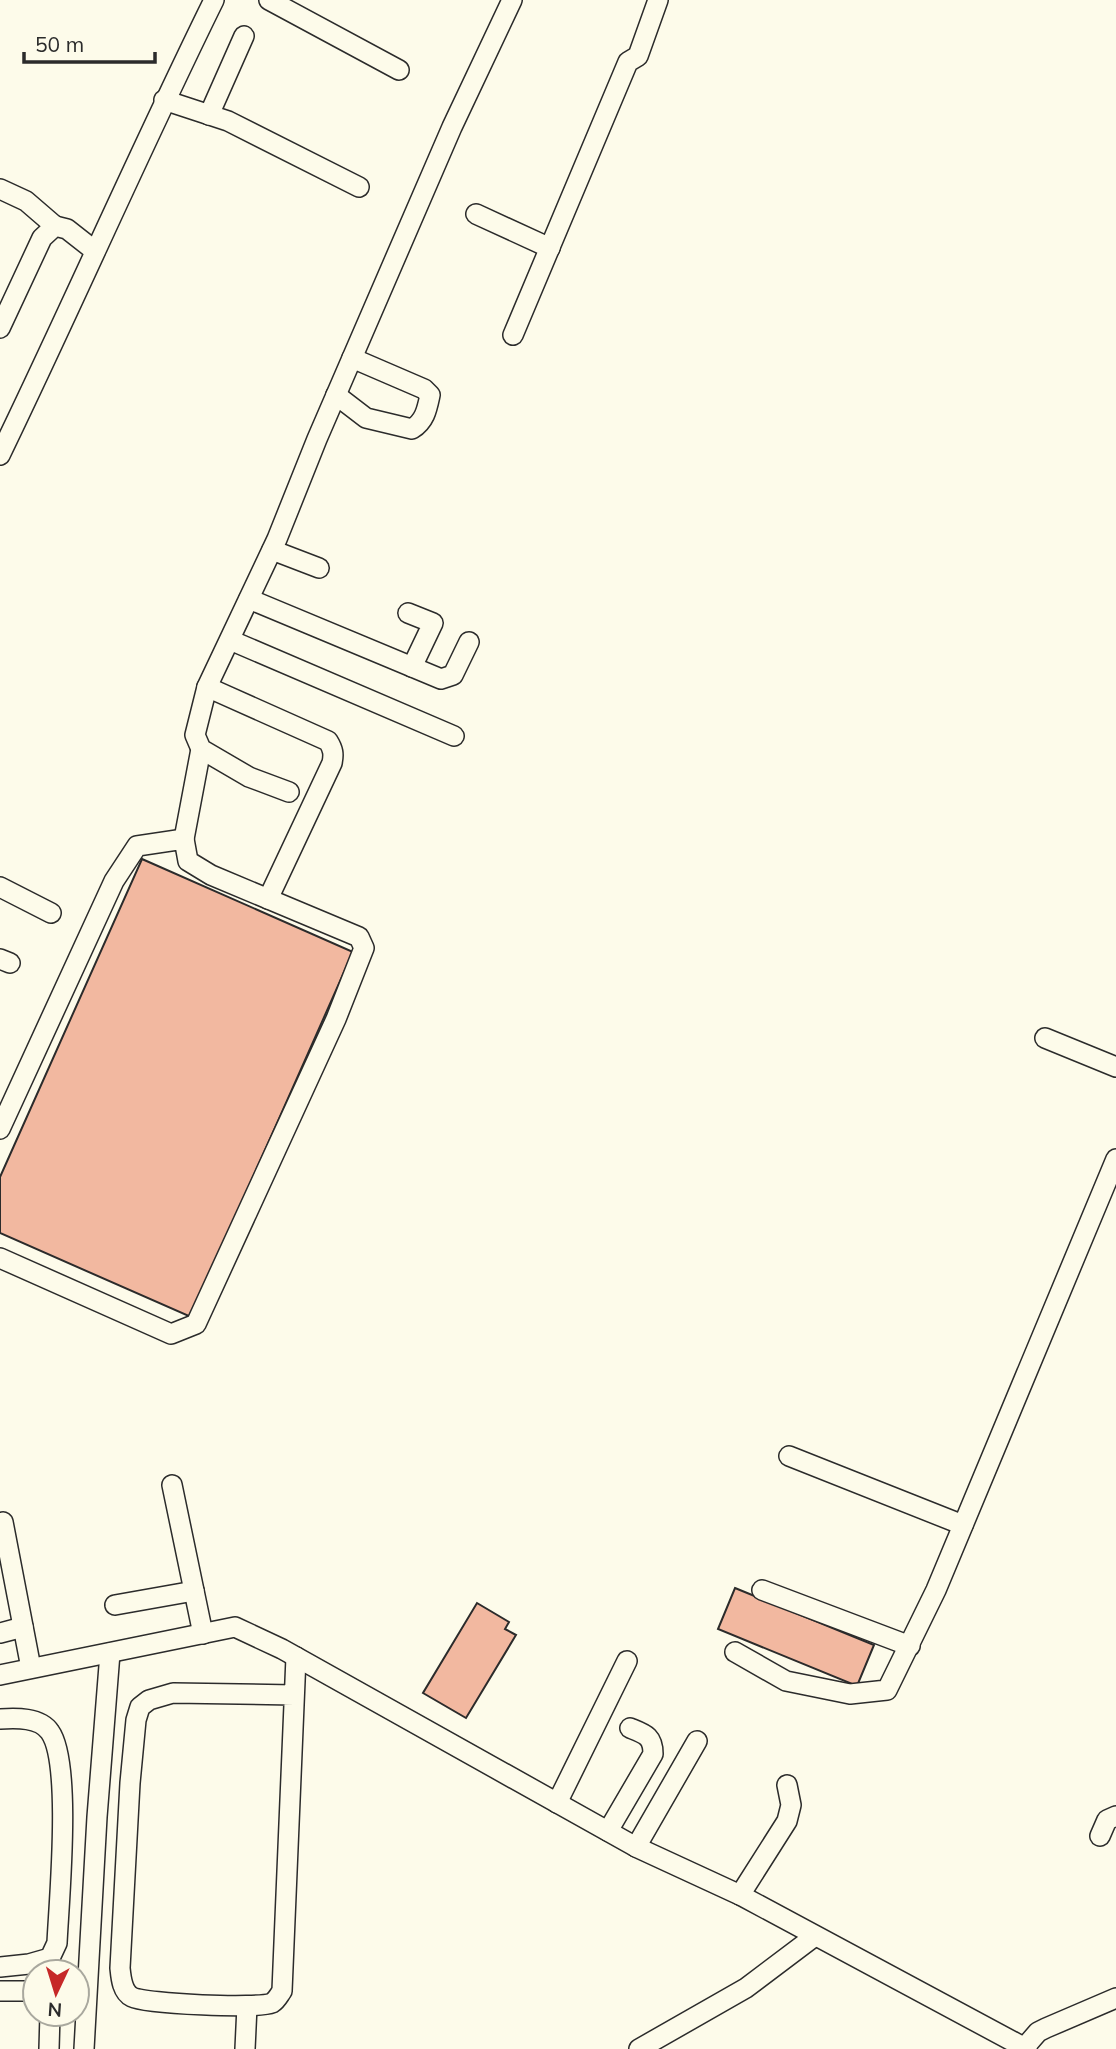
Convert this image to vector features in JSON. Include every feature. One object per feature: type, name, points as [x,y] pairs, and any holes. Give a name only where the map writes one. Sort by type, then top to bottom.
[{"type":"street","points":[[0,455],[164,100],[214,0]]},
{"type":"street","points":[[269,0],[399,70]]},
{"type":"street","points":[[0,1258],[171,1334],[196,1324],[336,1019],[364,948],[359,937],[211,874],[188,861],[184,839],[201,749],[195,735],[207,687],[272,550],[452,127],[512,0]]},
{"type":"street","points":[[513,335],[628,62],[638,56],[658,0]]},
{"type":"street","points":[[209,115],[244,36]]},
{"type":"street","points":[[164,100],[228,121],[359,187]]},
{"type":"street","points":[[0,189],[26,201],[55,226],[67,229],[96,251]]},
{"type":"street","points":[[476,214],[550,248]]},
{"type":"street","points":[[0,328],[42,238],[55,226]]},
{"type":"street","points":[[336,395],[366,418],[412,429],[419,425],[426,415],[430,395],[424,389],[352,358]]},
{"type":"street","points":[[272,550],[319,568]]},
{"type":"street","points":[[249,599],[442,679],[453,675],[469,642]]},
{"type":"street","points":[[408,613],[433,623],[412,667]]},
{"type":"street","points":[[230,640],[454,736]]},
{"type":"street","points":[[207,687],[328,741],[332,747],[332,763],[268,899]]},
{"type":"street","points":[[201,749],[249,777],[289,792]]},
{"type":"street","points":[[0,1129],[114,881],[137,846],[184,839]]},
{"type":"street","points":[[0,887],[51,912]]},
{"type":"street","points":[[1045,1038],[1116,1067]]},
{"type":"street","points":[[735,1652],[786,1681],[850,1694],[887,1690],[910,1646],[964,1525],[1116,1159]]},
{"type":"street","points":[[789,1456],[964,1525]]},
{"type":"street","points":[[172,1485],[203,1634]]},
{"type":"street","points":[[3,1522],[31,1668]]},
{"type":"street","points":[[762,1590],[910,1646]]},
{"type":"street","points":[[116,1605],[194,1591]]},
{"type":"street","points":[[0,1633],[23,1627]]},
{"type":"street","points":[[0,1675],[235,1627],[296,1657],[636,1847],[740,1895],[1026,2048],[1038,2032],[1116,1998]]},
{"type":"street","points":[[84,2049],[97,1816],[110,1653]]},
{"type":"street","points":[[295,1695],[173,1693],[149,1700],[140,1707],[136,1720],[127,1834],[120,1969],[122,1983],[133,1998],[157,2002],[247,2006],[271,2004],[282,1991],[295,1695],[296,1657]]},
{"type":"street","points":[[557,1803],[627,1661]]},
{"type":"street","points":[[0,1719],[28,1719],[49,1729],[56,1744],[63,1797],[57,1942],[50,1958],[29,1964],[0,1967]]},
{"type":"street","points":[[608,1831],[653,1754],[650,1737],[630,1728]]},
{"type":"street","points":[[636,1847],[697,1741]]},
{"type":"street","points":[[740,1895],[787,1821],[791,1805],[787,1785]]},
{"type":"street","points":[[1100,1836],[1107,1820],[1116,1816]]},
{"type":"street","points":[[639,2049],[746,1988],[815,1936]]},
{"type":"street","points":[[0,1991],[21,1991]]},
{"type":"street","points":[[245,2049],[247,2006]]},
{"type":"street","points":[[49,2049],[50,2028]]},
{"type":"building","points":[[142,859],[353,952],[191,1317],[0,1233],[0,1177]]},
{"type":"building","points":[[735,1588],[874,1645],[857,1686],[718,1629]]},
{"type":"building","points":[[477,1603],[509,1622],[505,1629],[516,1635],[466,1718],[423,1693]]}]
